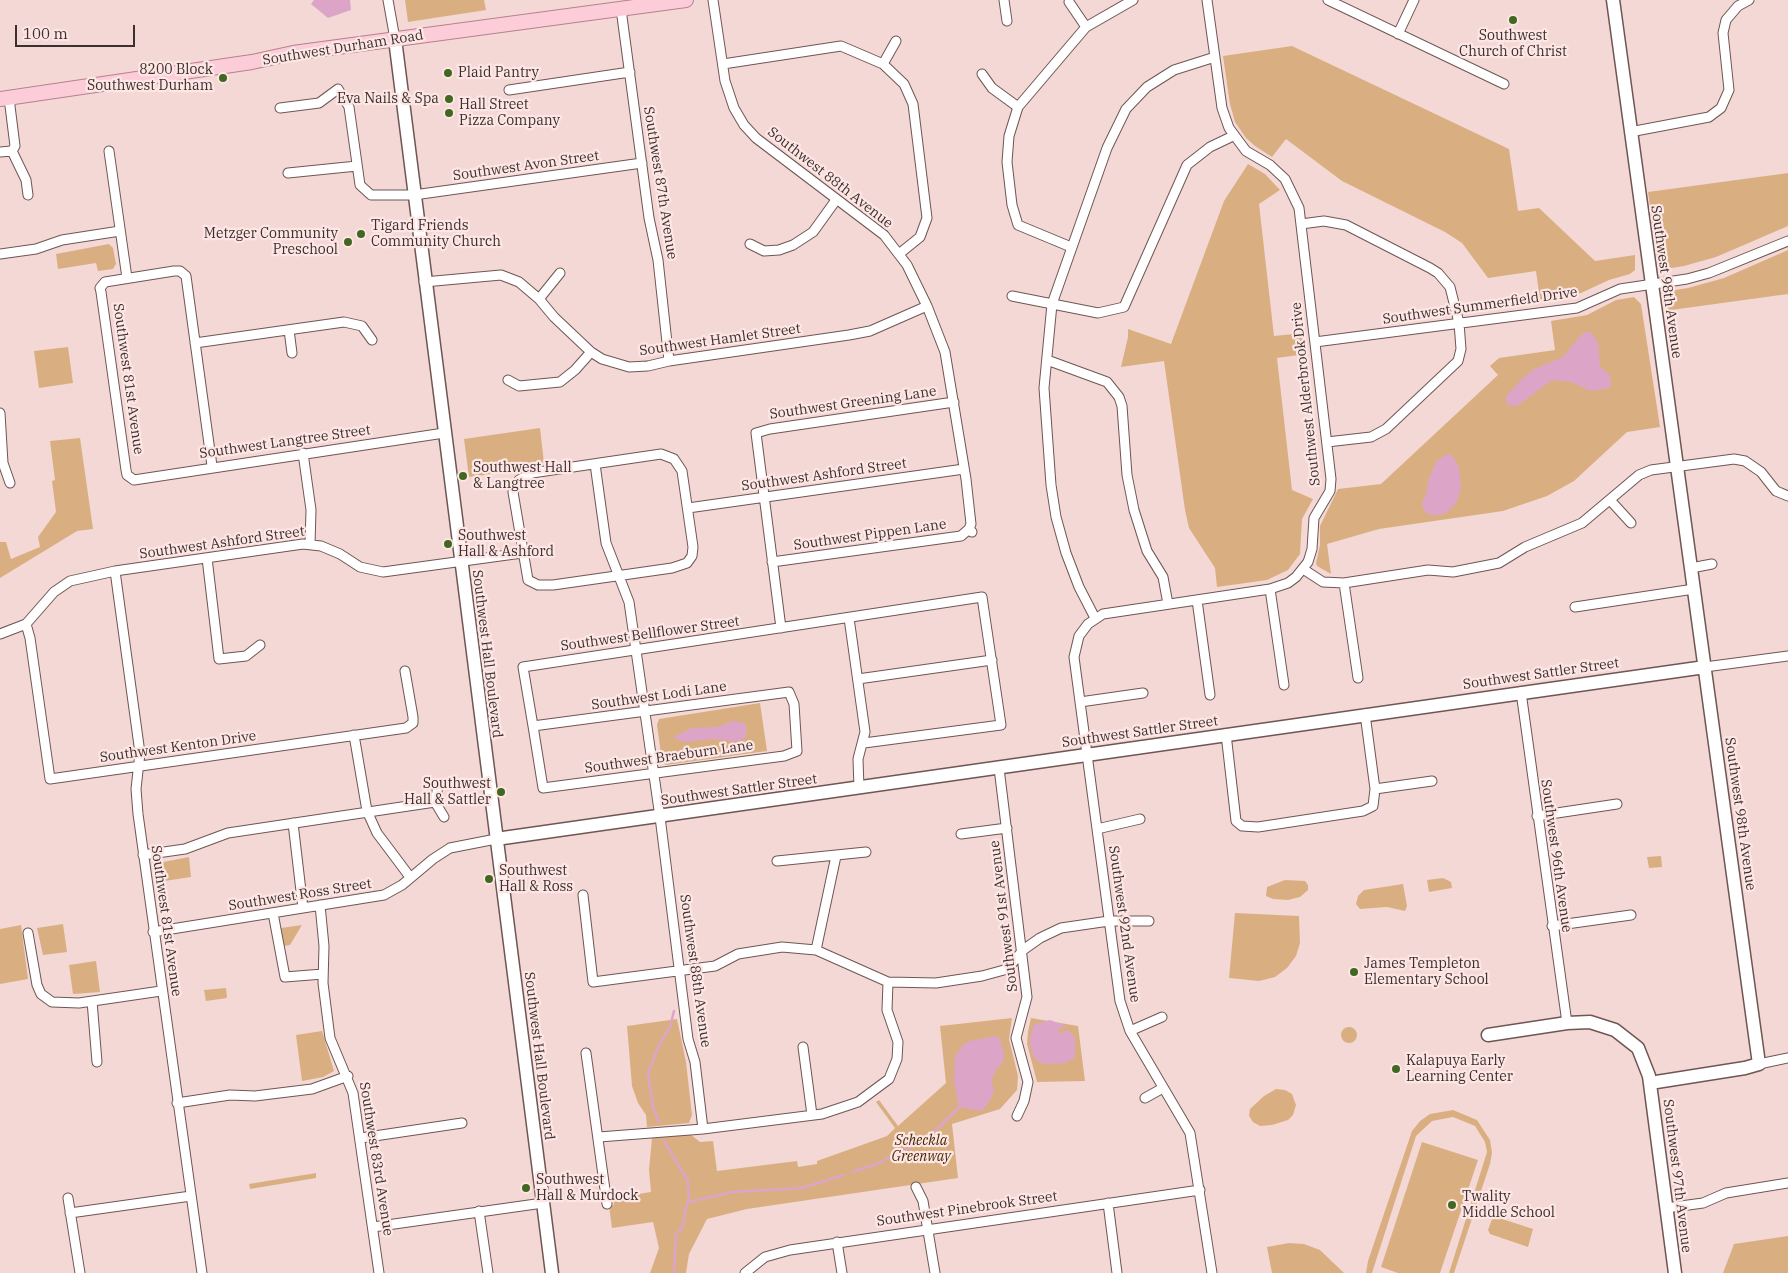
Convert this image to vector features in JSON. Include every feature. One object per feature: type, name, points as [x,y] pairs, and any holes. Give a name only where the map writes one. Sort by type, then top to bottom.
[{"type":"main road","name":"Southwest Durham Road","points":[[4,99],[395,39],[686,0]]},
{"type":"street","points":[[388,0],[395,39]]},
{"type":"street","name":"Southwest 88th Avenue","points":[[713,0],[727,90],[744,124],[756,138],[884,235],[900,254],[927,306],[943,343],[964,469],[970,531]]},
{"type":"street","points":[[1004,0],[1007,21]]},
{"type":"street","points":[[1071,247],[1018,225],[1012,205],[1008,162],[1009,136],[1018,107],[1086,27],[1133,0]]},
{"type":"street","name":"Southwest Alderbrook Drive","points":[[1095,618],[1113,612],[1270,589],[1288,584],[1303,569],[1312,549],[1314,518],[1330,491],[1331,479],[1327,442],[1301,224],[1296,199],[1285,179],[1270,165],[1246,151],[1232,136],[1224,115],[1215,57],[1210,0]]},
{"type":"street","points":[[1328,0],[1504,84]]},
{"type":"street","points":[[1398,34],[1414,0]]},
{"type":"street","name":"Southwest 98th Avenue","points":[[1613,0],[1759,1064]]},
{"type":"street","points":[[1630,132],[1709,117],[1721,108],[1730,90],[1723,33],[1732,11],[1749,0]]},
{"type":"street","points":[[1069,2],[1086,27]]},
{"type":"street","name":"Southwest 87th Avenue","points":[[621,9],[650,226],[658,260],[669,361]]},
{"type":"street","name":"Southwest Hall Boulevard","points":[[395,39],[424,282],[552,1273]]},
{"type":"street","points":[[883,64],[896,41]]},
{"type":"street","points":[[723,64],[842,46],[883,64],[904,84],[910,94],[927,218],[920,237],[900,254]]},
{"type":"street","points":[[1086,754],[1075,664],[1075,649],[1080,636],[1095,618],[1079,587],[1056,517],[1045,418],[1044,388],[1052,304],[1107,148],[1126,109],[1147,87],[1174,70],[1215,57]]},
{"type":"street","points":[[509,90],[630,72]]},
{"type":"street","points":[[982,74],[992,88],[1018,107]]},
{"type":"street","name":"Southwest Avon Street","points":[[280,108],[319,103],[338,89],[349,107],[360,185],[371,195],[414,195],[642,163]]},
{"type":"street","points":[[4,99],[15,142],[12,151],[26,180],[28,195]]},
{"type":"street","points":[[1012,296],[1098,313],[1124,307],[1187,165],[1210,147],[1232,136]]},
{"type":"street","points":[[0,152],[12,151]]},
{"type":"street","points":[[109,151],[128,278],[174,271],[184,273],[188,280],[212,466]]},
{"type":"street","points":[[288,173],[357,166]]},
{"type":"street","points":[[750,244],[764,251],[779,250],[793,245],[813,232],[836,200]]},
{"type":"street","points":[[1301,224],[1324,221],[1346,225],[1434,270],[1450,287],[1459,323],[1460,349],[1458,361],[1386,429],[1371,437],[1327,442]]},
{"type":"street","points":[[0,254],[36,249],[62,240],[120,231]]},
{"type":"street","name":"Southwest Summerfield Drive","points":[[1315,342],[1576,308],[1620,289],[1686,279],[1709,273],[1788,241]]},
{"type":"street","points":[[539,299],[560,273]]},
{"type":"street","name":"Southwest Hamlet Street","points":[[424,282],[501,275],[519,282],[539,299],[590,352],[602,359],[628,367],[648,366],[669,361],[849,335],[870,330],[927,306]]},
{"type":"street","name":"Southwest 81st Avenue","points":[[128,278],[109,280],[102,284],[101,292],[126,470],[130,478]]},
{"type":"street","points":[[195,343],[352,322],[362,326],[372,340]]},
{"type":"street","points":[[289,330],[292,352]]},
{"type":"street","points":[[508,380],[519,386],[560,382],[575,370],[590,352]]},
{"type":"street","points":[[1047,360],[1107,382],[1119,397],[1122,406],[1127,475],[1134,510],[1147,551],[1163,577],[1168,604]]},
{"type":"street","name":"Southwest Greening Lane","points":[[763,498],[756,434],[770,429],[954,402]]},
{"type":"street","points":[[0,413],[3,463],[10,483]]},
{"type":"street","name":"Southwest Langtree Street","points":[[130,478],[138,479],[212,466],[444,433]]},
{"type":"street","points":[[303,453],[311,510],[310,544]]},
{"type":"street","points":[[656,454],[669,457],[680,466],[693,547],[692,556],[686,563],[672,568],[619,576],[538,585],[528,580],[522,553],[514,492],[517,481],[532,473],[595,464],[656,454]]},
{"type":"street","points":[[1303,569],[1323,582],[1344,583],[1428,570],[1453,572],[1499,563],[1525,547],[1582,523],[1639,475],[1650,470],[1734,460],[1745,461],[1761,472],[1776,491],[1788,496]]},
{"type":"street","name":"Southwest 88th Avenue","points":[[595,464],[606,543],[629,602],[646,712],[688,1039],[695,1062],[703,1129]]},
{"type":"street","name":"Southwest Ashford Street","points":[[688,508],[964,469]]},
{"type":"street","points":[[763,498],[781,628],[982,597],[1001,725],[864,743]]},
{"type":"street","points":[[1610,500],[1631,522]]},
{"type":"street","name":"Southwest Pippen Lane","points":[[772,562],[961,536],[970,531]]},
{"type":"street","name":"Southwest Ashford Street","points":[[0,634],[26,624],[62,586],[80,577],[310,544],[333,551],[360,567],[383,572],[522,553]]},
{"type":"street","points":[[207,558],[219,659],[246,656],[260,645]]},
{"type":"street","points":[[1691,568],[1712,564]]},
{"type":"street","name":"Southwest 81st Avenue","points":[[115,572],[140,753],[136,789],[143,855],[202,1273]]},
{"type":"street","points":[[1344,583],[1358,678]]},
{"type":"street","points":[[1270,589],[1284,685]]},
{"type":"street","points":[[1575,608],[1694,589]]},
{"type":"street","points":[[1197,600],[1210,695]]},
{"type":"street","points":[[849,618],[865,732],[864,743],[858,759],[859,788]]},
{"type":"street","name":"Southwest Kenton Drive","points":[[26,624],[30,638],[50,779],[406,728],[413,723],[406,671]]},
{"type":"street","name":"Southwest Bellflower Street","points":[[533,726],[523,667],[781,628]]},
{"type":"street","name":"Southwest Sattler Street","points":[[496,839],[660,817],[1365,714],[1788,656]]},
{"type":"street","points":[[858,680],[992,660]]},
{"type":"street","name":"Southwest Lodi Lane","points":[[533,726],[789,692],[795,713],[797,751]]},
{"type":"street","points":[[1080,702],[1143,692]]},
{"type":"street","name":"Southwest 96th Avenue","points":[[1521,692],[1552,926],[1567,1023]]},
{"type":"street","points":[[1226,734],[1236,821],[1242,826],[1258,827],[1363,811],[1373,806],[1375,789],[1365,714]]},
{"type":"street","name":"Southwest Braeburn Lane","points":[[533,726],[544,788],[784,756],[797,751]]},
{"type":"street","points":[[354,735],[367,811],[377,833],[410,877]]},
{"type":"street","name":"Southwest 92nd Avenue","points":[[1086,754],[1120,1001],[1130,1031],[1190,1133],[1212,1273]]},
{"type":"street","name":"Southwest 91st Avenue","points":[[999,768],[1028,997],[1016,1038],[1028,1082],[1024,1101],[1017,1116]]},
{"type":"street","points":[[1375,789],[1432,781]]},
{"type":"street","points":[[438,786],[435,802],[444,817]]},
{"type":"street","points":[[143,855],[185,849],[228,833],[435,802]]},
{"type":"street","points":[[1537,816],[1617,804]]},
{"type":"street","points":[[1097,829],[1140,819]]},
{"type":"street","points":[[293,824],[303,908]]},
{"type":"street","points":[[961,834],[1007,828]]},
{"type":"street","name":"Southwest Ross Street","points":[[153,932],[384,895],[450,848],[496,839]]},
{"type":"street","points":[[777,861],[866,852]]},
{"type":"street","points":[[816,950],[836,856]]},
{"type":"street","points":[[583,895],[593,982],[714,966],[738,954],[782,947],[816,950],[888,982],[936,983],[982,976],[1010,966],[1023,950],[1040,938],[1061,928],[1109,920],[1149,921]]},
{"type":"street","name":"Southwest 83rd Avenue","points":[[320,905],[324,946],[323,974],[332,1046],[348,1076],[361,1138],[379,1273]]},
{"type":"street","points":[[273,913],[285,977],[323,974]]},
{"type":"street","points":[[1552,926],[1631,915]]},
{"type":"street","points":[[28,933],[37,985],[43,996],[58,1004],[161,991]]},
{"type":"street","points":[[598,1137],[703,1129],[829,1113],[858,1102],[889,1078],[897,1059],[898,1042],[887,1010],[888,982]]},
{"type":"street","points":[[92,1001],[97,1062]]},
{"type":"street","points":[[1130,1031],[1162,1017]]},
{"type":"street","name":"Southwest 97th Avenue","points":[[1488,1035],[1567,1023],[1590,1022],[1603,1025],[1627,1037],[1643,1057],[1650,1083],[1675,1273]]},
{"type":"street","points":[[803,1047],[812,1115]]},
{"type":"street","points":[[586,1053],[607,1204]]},
{"type":"street","points":[[1650,1083],[1745,1068],[1788,1058]]},
{"type":"street","points":[[177,1103],[230,1095],[255,1096],[312,1089],[348,1076]]},
{"type":"street","points":[[1145,1098],[1164,1088]]},
{"type":"street","points":[[361,1138],[462,1123]]},
{"type":"street","points":[[1666,1208],[1703,1203],[1726,1193],[1788,1183]]},
{"type":"street","points":[[916,1187],[923,1201],[934,1273]]},
{"type":"street","name":"Southwest Pinebrook Street","points":[[745,1273],[757,1262],[776,1253],[838,1242],[1200,1190]]},
{"type":"street","points":[[70,1213],[191,1196]]},
{"type":"street","points":[[68,1198],[80,1273]]},
{"type":"street","points":[[374,1227],[543,1203]]},
{"type":"street","points":[[1108,1203],[1117,1273]]},
{"type":"street","points":[[479,1211],[488,1273]]},
{"type":"street","points":[[838,1242],[842,1273]]},
{"type":"green space","points":[[405,0],[484,0],[486,10],[408,22]]},
{"type":"green space","points":[[1292,46],[1509,149],[1518,211],[1539,208],[1595,261],[1635,255],[1635,270],[1630,274],[1609,280],[1581,293],[1540,300],[1536,271],[1488,278],[1462,243],[1445,232],[1342,181],[1286,139],[1272,157],[1255,146],[1246,138],[1235,122],[1230,104],[1223,56]]},
{"type":"green space","points":[[1248,164],[1265,174],[1280,190],[1259,204],[1274,336],[1303,333],[1306,354],[1277,358],[1292,490],[1313,499],[1302,519],[1300,554],[1288,570],[1267,580],[1217,587],[1215,568],[1189,528],[1164,361],[1121,367],[1128,329],[1171,344],[1224,201]]},
{"type":"green space","points":[[1788,173],[1788,226],[1716,257],[1684,266],[1659,270],[1648,192]]},
{"type":"green space","points":[[109,244],[113,248],[116,264],[113,269],[98,271],[96,263],[58,269],[56,254]]},
{"type":"green space","points":[[1788,250],[1788,294],[1664,311],[1662,292],[1688,288],[1724,278]]},
{"type":"green space","points":[[1634,297],[1641,304],[1660,427],[1627,432],[1574,481],[1547,496],[1503,511],[1379,529],[1327,544],[1331,574],[1317,566],[1320,526],[1338,489],[1381,484],[1498,375],[1490,366],[1499,358],[1555,350],[1551,321],[1587,315],[1616,300]]},
{"type":"green space","points":[[68,347],[73,383],[39,388],[34,351]]},
{"type":"green space","points":[[540,428],[544,463],[522,466],[513,471],[469,477],[464,439]]},
{"type":"green space","points":[[80,438],[93,529],[77,531],[0,578],[0,542],[6,542],[11,559],[40,547],[38,537],[56,512],[52,481],[55,480],[50,441]]},
{"type":"green space","points":[[760,703],[767,751],[666,765],[662,762],[657,725],[659,719]]},
{"type":"green space","points":[[1661,856],[1662,867],[1649,868],[1647,857]]},
{"type":"green space","points":[[189,857],[191,877],[158,882],[156,868],[158,863]]},
{"type":"green space","points":[[1443,878],[1451,882],[1452,888],[1429,892],[1427,880]]},
{"type":"green space","points":[[1285,880],[1305,881],[1308,885],[1308,890],[1300,897],[1288,900],[1273,899],[1266,896],[1267,887]]},
{"type":"green space","points":[[1403,884],[1407,906],[1405,911],[1387,907],[1360,909],[1356,904],[1358,896],[1364,890]]},
{"type":"green space","points":[[1235,913],[1299,916],[1300,943],[1296,956],[1287,968],[1275,977],[1259,981],[1229,978]]},
{"type":"green space","points":[[63,924],[67,952],[43,955],[37,928]]},
{"type":"green space","points":[[21,925],[28,979],[0,984],[0,929]]},
{"type":"green space","points":[[302,925],[290,945],[284,946],[281,928]]},
{"type":"green space","points":[[96,961],[100,992],[73,994],[69,965]]},
{"type":"green space","points":[[226,988],[227,998],[206,1001],[204,990]]},
{"type":"green space","name":"Scheckla Greenway","points":[[1012,1018],[1009,1039],[1018,1076],[1017,1090],[1000,1109],[952,1124],[958,1178],[747,1209],[707,1219],[689,1254],[686,1273],[650,1273],[659,1248],[653,1222],[612,1228],[609,1206],[614,1205],[613,1198],[651,1192],[649,1170],[652,1138],[690,1134],[700,1142],[713,1141],[717,1171],[797,1161],[798,1167],[817,1164],[817,1161],[887,1136],[895,1128],[876,1102],[879,1100],[898,1126],[946,1083],[940,1026]]},
{"type":"green space","points":[[1031,1018],[1078,1026],[1085,1081],[1037,1082],[1027,1044]]},
{"type":"green space","points":[[677,1019],[686,1062],[692,1115],[689,1123],[647,1127],[646,1115],[638,1103],[632,1086],[627,1026]]},
{"type":"green space","points":[[1349,1027],[1355,1029],[1357,1035],[1355,1041],[1349,1043],[1343,1041],[1341,1035],[1343,1029]]},
{"type":"green space","points":[[322,1031],[334,1071],[323,1077],[302,1081],[296,1035]]},
{"type":"green space","points":[[1276,1089],[1285,1090],[1292,1094],[1296,1105],[1293,1115],[1288,1120],[1272,1125],[1260,1126],[1253,1122],[1249,1116],[1250,1109],[1264,1096]]},
{"type":"green space","points":[[1453,1110],[1477,1120],[1490,1140],[1492,1153],[1454,1273],[1449,1273],[1487,1152],[1485,1142],[1475,1126],[1453,1117],[1432,1121],[1416,1136],[1372,1273],[1366,1273],[1368,1261],[1412,1131],[1420,1121],[1430,1114]]},
{"type":"green space","points":[[1422,1142],[1478,1160],[1440,1273],[1398,1273],[1381,1267]]},
{"type":"green space","points":[[316,1173],[316,1178],[250,1189],[249,1184]]},
{"type":"green space","points":[[1496,1217],[1533,1229],[1528,1247],[1490,1234],[1488,1230],[1492,1219]]},
{"type":"green space","points":[[1788,1236],[1788,1273],[1723,1273],[1734,1244]]},
{"type":"green space","points":[[1289,1243],[1304,1244],[1320,1250],[1344,1273],[1272,1273],[1267,1247]]},
{"type":"shaded area","points":[[314,0],[350,0],[351,10],[328,18],[311,4]]},
{"type":"shaded area","points":[[1591,332],[1598,343],[1600,367],[1609,374],[1611,383],[1609,388],[1591,391],[1571,382],[1552,380],[1517,406],[1507,405],[1506,396],[1524,377],[1534,369],[1563,357],[1581,335]]},
{"type":"shaded area","points":[[1451,454],[1459,467],[1461,487],[1458,499],[1452,508],[1442,515],[1430,515],[1425,512],[1422,504],[1427,491],[1428,481],[1436,462],[1445,455]]},
{"type":"shaded area","points":[[733,721],[746,725],[746,737],[740,741],[730,742],[727,740],[711,739],[684,742],[673,737],[692,728],[717,727]]},
{"type":"shaded area","points":[[1050,1020],[1066,1026],[1058,1030],[1058,1034],[1068,1030],[1075,1038],[1075,1057],[1066,1063],[1045,1064],[1037,1061],[1033,1055],[1030,1043],[1032,1029],[1035,1024]]},
{"type":"shaded area","points":[[996,1036],[1000,1039],[1004,1055],[1003,1062],[996,1069],[991,1082],[994,1089],[992,1097],[982,1111],[959,1107],[954,1081],[955,1056],[964,1044],[970,1041]]},
{"type":"waterway","points":[[659,1122],[653,1107],[648,1073],[659,1045],[670,1027],[674,1011]]},
{"type":"waterway","points":[[852,1172],[879,1163],[927,1139],[959,1107]]},
{"type":"waterway","points":[[664,1141],[688,1181],[689,1202],[687,1203],[682,1228],[676,1234],[674,1273]]},
{"type":"waterway","points":[[689,1202],[732,1192],[801,1188],[844,1175]]},
{"type":"place","name":"Southwest Church of Christ","points":[[1513,20]]},
{"type":"place","name":"Plaid Pantry","points":[[448,73]]},
{"type":"place","name":"8200 Block Southwest Durham","points":[[223,78]]},
{"type":"place","name":"Eva Nails & Spa","points":[[449,99]]},
{"type":"place","name":"Hall Street Pizza Company","points":[[449,113]]},
{"type":"place","name":"Tigard Friends Community Church","points":[[361,234]]},
{"type":"place","name":"Metzger Community Preschool","points":[[348,242]]},
{"type":"place","name":"Southwest Hall & Langtree","points":[[463,476]]},
{"type":"place","name":"Southwest Hall & Ashford","points":[[448,544]]},
{"type":"place","name":"Southwest Hall & Sattler","points":[[501,792]]},
{"type":"place","name":"Southwest Hall & Ross","points":[[489,879]]},
{"type":"place","name":"James Templeton Elementary School","points":[[1354,972]]},
{"type":"place","name":"Kalapuya Early Learning Center","points":[[1396,1069]]},
{"type":"place","name":"Southwest Hall & Murdock","points":[[526,1188]]},
{"type":"place","name":"Twality Middle School","points":[[1452,1205]]}]
